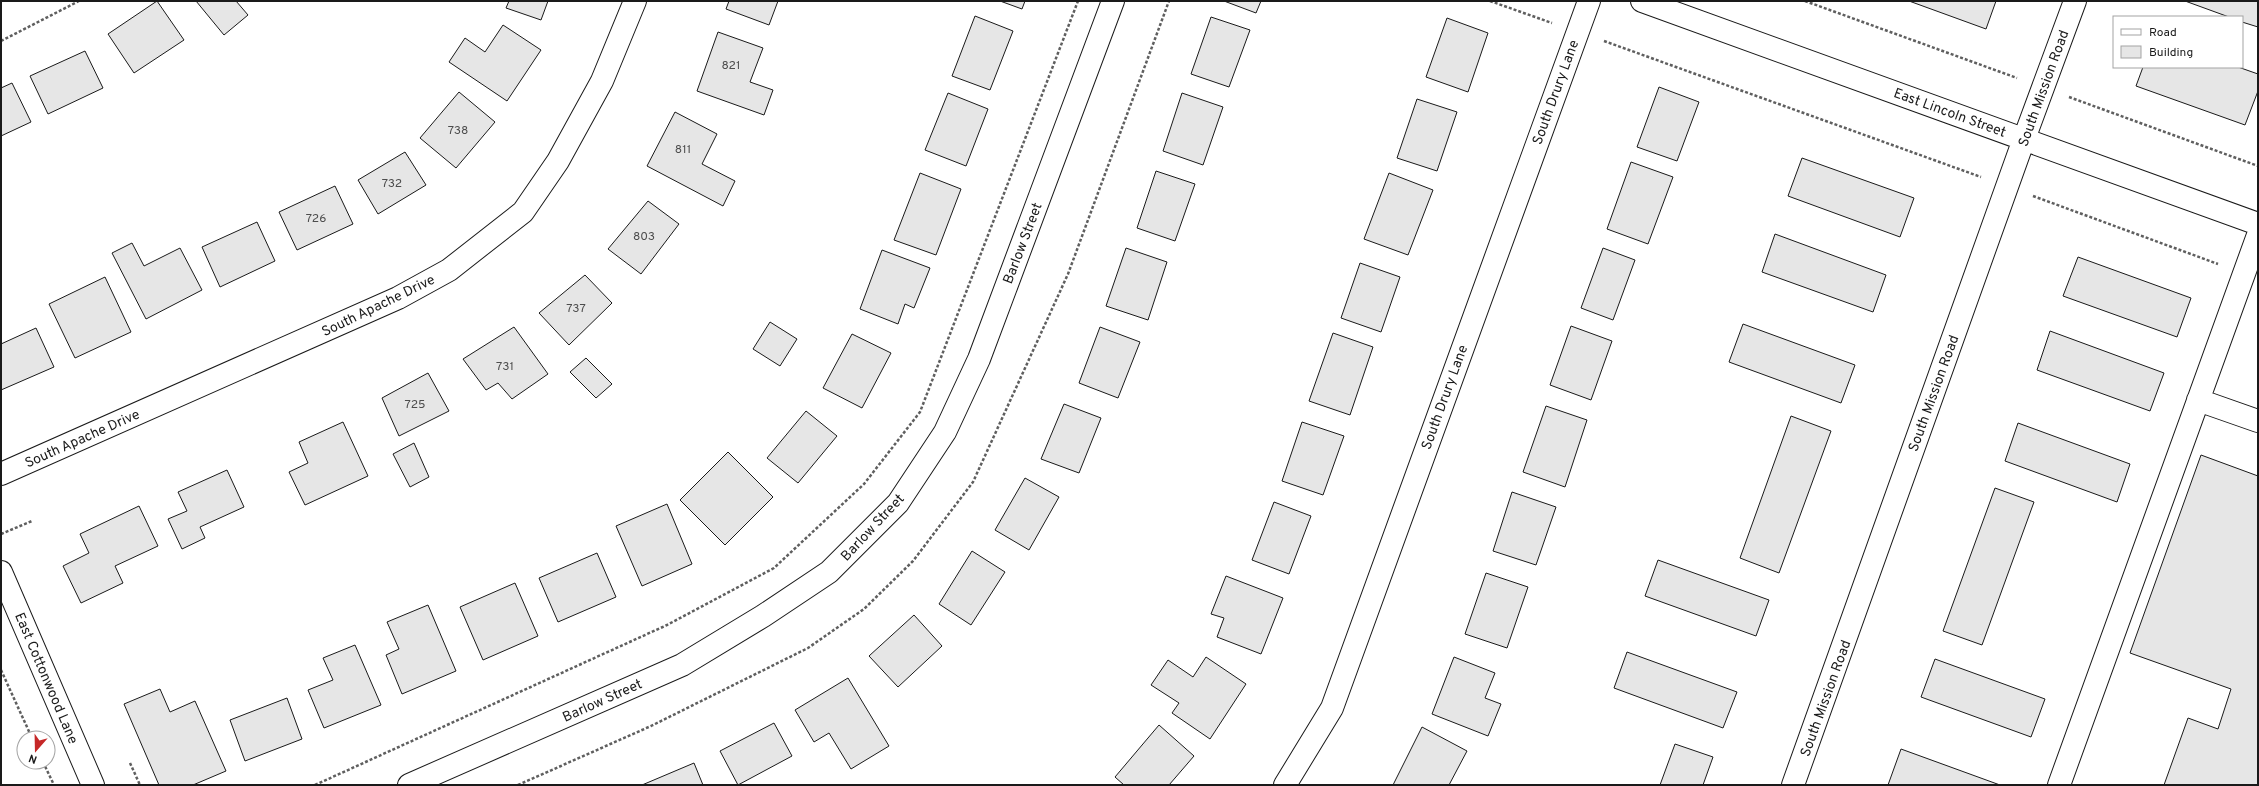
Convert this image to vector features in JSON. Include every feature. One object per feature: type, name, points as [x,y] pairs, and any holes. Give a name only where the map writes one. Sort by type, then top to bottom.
[{"type":"street","name":"South Apache Drive","points":[[1,474],[398,298],[449,270],[523,212],[558,161],[602,81],[635,1]]},
{"type":"street","name":"Barlow Street","points":[[410,785],[682,665],[763,616],[829,572],[898,503],[945,432],[979,360],[1113,1]]},
{"type":"street","name":"South Drury Lane","points":[[1285,785],[1332,708],[1589,1]]},
{"type":"street","name":"East Lincoln Street","points":[[1642,1],[2258,224]]},
{"type":"street","name":"South Mission Road","points":[[1793,785],[2024,139],[2075,1]]},
{"type":"street","points":[[2059,785],[2258,235]]},
{"type":"street","points":[[2198,400],[2256,416]]},
{"type":"street","name":"East Cottonwood Lane","points":[[1,572],[93,785]]},
{"type":"path","points":[[1,41],[79,1]]},
{"type":"path","points":[[315,785],[667,625],[774,568],[864,484],[920,412],[1078,1]]},
{"type":"path","points":[[1490,1],[2244,274]]},
{"type":"path","points":[[1,534],[32,521]]},
{"type":"path","points":[[1,670],[28,730]]},
{"type":"path","points":[[130,763],[140,785]]},
{"type":"path","points":[[47,770],[54,785]]},
{"type":"building","points":[[157,1],[184,40],[134,73],[108,34]]},
{"type":"building","points":[[196,1],[236,1],[248,15],[224,35]]},
{"type":"building","points":[[509,1],[548,1],[541,20],[506,8]]},
{"type":"building","points":[[729,1],[778,1],[769,25],[726,9]]},
{"type":"building","points":[[1000,1],[1025,1],[1022,9]]},
{"type":"building","points":[[1224,1],[1261,1],[1256,13]]},
{"type":"building","points":[[1909,1],[1996,1],[1986,29]]},
{"type":"building","points":[[2185,1],[2258,1],[2258,27],[2243,22],[2243,16],[2226,16]]},
{"type":"building","points":[[975,16],[1013,31],[990,90],[952,76]]},
{"type":"building","points":[[1211,17],[1250,30],[1229,87],[1191,74]]},
{"type":"building","points":[[1447,18],[1488,33],[1468,92],[1426,77]]},
{"type":"building","points":[[503,25],[541,50],[507,101],[449,62],[465,38],[485,52]]},
{"type":"building","points":[[718,32],[763,48],[750,82],[773,90],[764,115],[697,91]]},
{"type":"building","points":[[85,51],[103,88],[48,114],[30,76]]},
{"type":"building","points":[[2143,68],[2241,68],[2258,74],[2258,91],[2245,125],[2136,86]]},
{"type":"building","points":[[12,83],[31,122],[1,136],[1,88]]},
{"type":"building","points":[[1659,87],[1699,102],[1677,161],[1637,147]]},
{"type":"building","points":[[459,92],[495,122],[456,168],[420,138]]},
{"type":"building","points":[[948,93],[988,109],[966,166],[925,150]]},
{"type":"building","points":[[1182,93],[1223,107],[1203,165],[1163,151]]},
{"type":"building","points":[[1417,99],[1457,112],[1437,171],[1397,158]]},
{"type":"building","points":[[675,112],[717,134],[702,164],[735,181],[723,206],[647,166]]},
{"type":"building","points":[[405,152],[426,185],[378,214],[358,180]]},
{"type":"building","points":[[1802,158],[1914,198],[1900,237],[1788,196]]},
{"type":"building","points":[[1631,162],[1673,177],[1648,244],[1607,229]]},
{"type":"building","points":[[1156,171],[1195,184],[1175,241],[1137,228]]},
{"type":"building","points":[[920,173],[961,189],[936,255],[894,240]]},
{"type":"building","points":[[1389,173],[1433,190],[1408,255],[1364,239]]},
{"type":"building","points":[[335,186],[353,224],[297,250],[279,212]]},
{"type":"building","points":[[648,201],[679,224],[641,274],[608,249]]},
{"type":"building","points":[[257,222],[275,261],[220,287],[202,247]]},
{"type":"building","points":[[1775,234],[1886,275],[1873,312],[1762,272]]},
{"type":"building","points":[[132,243],[144,266],[180,248],[202,290],[146,319],[112,253]]},
{"type":"building","points":[[1126,248],[1167,262],[1148,320],[1106,306]]},
{"type":"building","points":[[1603,248],[1635,260],[1613,320],[1581,308]]},
{"type":"building","points":[[882,250],[930,268],[914,308],[905,304],[898,324],[860,309]]},
{"type":"building","points":[[2078,257],[2191,298],[2177,337],[2063,296]]},
{"type":"building","points":[[1360,263],[1400,277],[1381,332],[1341,318]]},
{"type":"building","points":[[585,275],[612,303],[569,345],[539,313]]},
{"type":"building","points":[[105,277],[131,332],[75,358],[49,304]]},
{"type":"building","points":[[770,322],[797,339],[780,366],[753,349]]},
{"type":"building","points":[[1743,324],[1855,365],[1841,403],[1729,362]]},
{"type":"building","points":[[1571,326],[1612,341],[1591,400],[1550,385]]},
{"type":"building","points":[[514,327],[548,374],[512,399],[498,383],[486,390],[463,359]]},
{"type":"building","points":[[1100,327],[1140,342],[1118,398],[1079,383]]},
{"type":"building","points":[[36,328],[54,367],[1,390],[1,344]]},
{"type":"building","points":[[2050,331],[2164,373],[2150,411],[2037,370]]},
{"type":"building","points":[[1333,333],[1373,347],[1350,415],[1309,401]]},
{"type":"building","points":[[852,334],[891,353],[862,408],[823,388]]},
{"type":"building","points":[[586,358],[612,384],[596,398],[570,372]]},
{"type":"building","points":[[428,373],[449,411],[399,436],[382,398]]},
{"type":"building","points":[[1064,404],[1101,418],[1079,473],[1041,459]]},
{"type":"building","points":[[1546,406],[1587,420],[1565,487],[1523,472]]},
{"type":"building","points":[[806,411],[837,436],[798,483],[767,458]]},
{"type":"building","points":[[1791,416],[1831,431],[1779,573],[1740,558]]},
{"type":"building","points":[[343,422],[368,476],[305,505],[289,472],[308,463],[299,442]]},
{"type":"building","points":[[1302,422],[1344,436],[1323,495],[1282,481]]},
{"type":"building","points":[[2018,423],[2130,464],[2117,502],[2005,461]]},
{"type":"building","points":[[414,443],[429,477],[410,487],[393,454]]},
{"type":"building","points":[[728,452],[773,497],[725,545],[680,500]]},
{"type":"building","points":[[2201,455],[2258,476],[2258,785],[2164,785],[2188,718],[2218,729],[2231,689],[2130,653]]},
{"type":"building","points":[[227,470],[244,507],[200,527],[205,538],[182,549],[168,519],[187,511],[178,492]]},
{"type":"building","points":[[1025,478],[1059,497],[1029,550],[995,530]]},
{"type":"building","points":[[1995,488],[2034,502],[1982,645],[1943,631]]},
{"type":"building","points":[[1512,492],[1556,507],[1536,565],[1493,551]]},
{"type":"building","points":[[1274,502],[1311,516],[1289,574],[1252,560]]},
{"type":"building","points":[[667,504],[692,564],[642,586],[616,526]]},
{"type":"building","points":[[139,506],[158,546],[115,566],[123,583],[81,603],[63,566],[89,553],[80,534]]},
{"type":"building","points":[[972,551],[1005,572],[971,625],[939,604]]},
{"type":"building","points":[[597,553],[616,597],[558,622],[539,578]]},
{"type":"building","points":[[1658,560],[1769,600],[1756,636],[1645,596]]},
{"type":"building","points":[[1486,573],[1528,587],[1507,648],[1465,634]]},
{"type":"building","points":[[1226,576],[1283,598],[1261,654],[1217,637],[1224,618],[1211,614]]},
{"type":"building","points":[[515,583],[538,636],[483,660],[460,607]]},
{"type":"building","points":[[428,605],[456,671],[402,694],[386,655],[399,649],[387,622]]},
{"type":"building","points":[[914,615],[942,646],[898,687],[869,656]]},
{"type":"building","points":[[355,645],[381,705],[324,728],[308,690],[333,680],[323,658]]},
{"type":"building","points":[[1627,652],[1737,692],[1723,728],[1614,688]]},
{"type":"building","points":[[1206,657],[1246,684],[1210,739],[1172,713],[1179,703],[1151,685],[1168,660],[1193,677]]},
{"type":"building","points":[[1454,657],[1495,673],[1485,698],[1501,704],[1488,736],[1432,714]]},
{"type":"building","points":[[1935,659],[2045,699],[2031,737],[1921,697]]},
{"type":"building","points":[[848,678],[889,746],[851,769],[829,733],[814,742],[795,710]]},
{"type":"building","points":[[160,689],[170,712],[195,701],[226,771],[193,785],[159,785],[124,704]]},
{"type":"building","points":[[287,698],[302,739],[245,761],[230,720]]},
{"type":"building","points":[[774,723],[792,756],[738,785],[720,751]]},
{"type":"building","points":[[1159,725],[1194,756],[1169,785],[1124,785],[1115,777]]},
{"type":"building","points":[[1422,727],[1467,751],[1449,785],[1393,785]]},
{"type":"building","points":[[1675,744],[1713,757],[1703,785],[1660,785]]},
{"type":"building","points":[[1901,749],[2000,785],[1888,785]]},
{"type":"building","points":[[694,763],[703,785],[642,785]]}]
